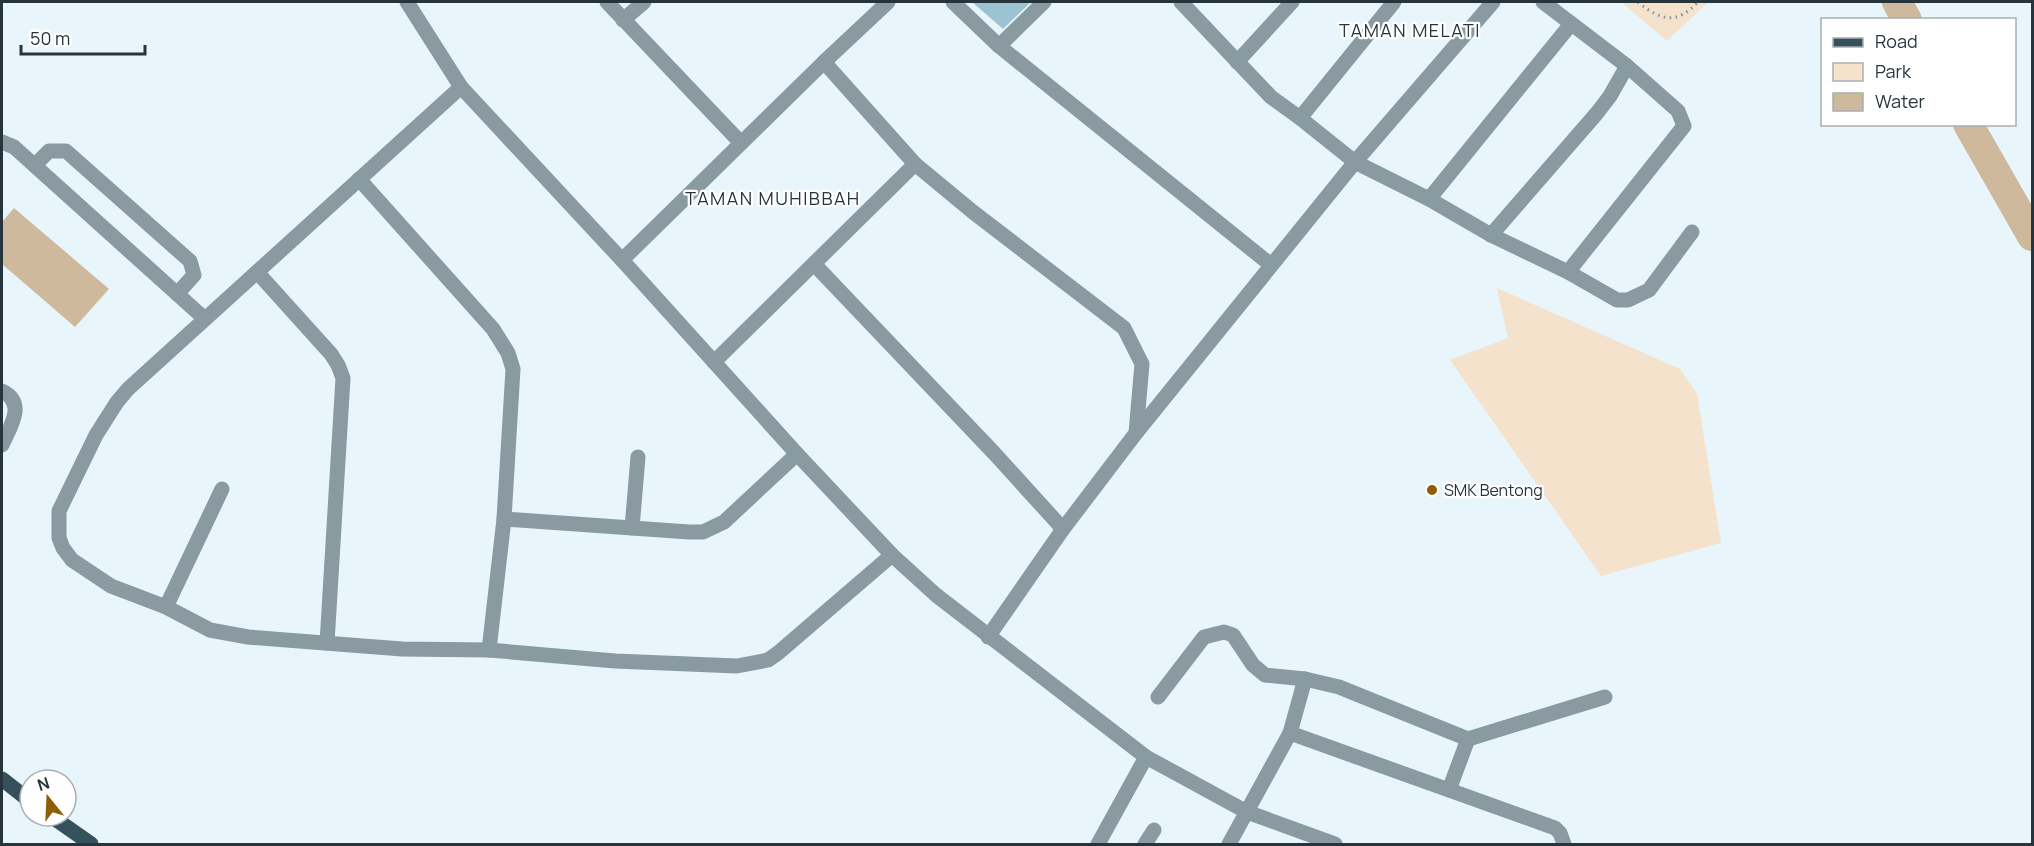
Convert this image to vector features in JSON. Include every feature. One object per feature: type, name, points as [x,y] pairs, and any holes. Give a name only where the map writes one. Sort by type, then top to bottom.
[{"type":"main road","points":[[2,779],[18,792]]},
{"type":"main road","points":[[68,828],[91,844]]},
{"type":"street","points":[[407,2],[461,87],[622,260],[797,454],[892,555],[936,595],[1146,757],[1247,812],[1335,844]]},
{"type":"street","points":[[607,2],[741,143]]},
{"type":"street","points":[[623,20],[644,2]]},
{"type":"street","points":[[622,260],[888,2]]},
{"type":"street","points":[[999,46],[1044,2]]},
{"type":"street","points":[[1237,62],[1292,2]]},
{"type":"street","points":[[1300,118],[1394,2]]},
{"type":"street","points":[[988,637],[1063,529],[1136,433],[1354,162],[1493,2]]},
{"type":"street","points":[[1543,2],[1627,66],[1678,111],[1684,126],[1568,272]]},
{"type":"street","points":[[962,4],[999,46],[1271,265]]},
{"type":"street","points":[[1191,5],[1237,62],[1271,98],[1300,118],[1354,162],[1491,235],[1568,272],[1617,300],[1628,300],[1649,290],[1692,232]]},
{"type":"street","points":[[1429,200],[1571,24]]},
{"type":"street","points":[[824,62],[915,164],[973,212],[1124,328],[1142,364],[1136,433]]},
{"type":"street","points":[[1491,235],[1597,113],[1610,96],[1627,66]]},
{"type":"street","points":[[461,87],[128,389],[117,402],[96,435],[59,511],[58,538],[72,560],[111,586],[166,608],[210,630],[225,634],[402,649],[489,650],[615,661],[737,666],[768,660],[892,555]]},
{"type":"street","points":[[2,142],[14,147],[205,319]]},
{"type":"street","points":[[34,165],[49,151],[66,151],[189,261],[194,275],[177,294]]},
{"type":"street","points":[[714,362],[915,164]]},
{"type":"street","points":[[359,179],[494,329],[508,353],[513,369],[504,519],[489,650]]},
{"type":"street","points":[[814,264],[986,444],[1063,529]]},
{"type":"street","points":[[257,272],[332,354],[343,378],[327,643]]},
{"type":"street","points":[[2,391],[10,395],[14,402],[16,417],[2,445]]},
{"type":"street","points":[[504,519],[703,532],[713,528],[739,508],[797,454]]},
{"type":"street","points":[[632,528],[638,457]]},
{"type":"street","points":[[166,608],[222,489]]},
{"type":"street","points":[[1158,697],[1204,638],[1224,632],[1233,635],[1253,665],[1265,675],[1305,679],[1349,691],[1468,739],[1605,697]]},
{"type":"street","points":[[1229,844],[1290,733],[1305,679]]},
{"type":"street","points":[[1290,733],[1555,828],[1560,832],[1564,844]]},
{"type":"street","points":[[1449,790],[1468,739]]},
{"type":"street","points":[[1098,844],[1146,757]]},
{"type":"street","points":[[1145,844],[1154,830]]},
{"type":"path","points":[[1638,2],[1661,17],[1673,18],[1684,14],[1698,2]]},
{"type":"green space","points":[[1621,2],[1708,2],[1667,41]]},
{"type":"green space","points":[[1497,288],[1680,369],[1697,394],[1721,543],[1601,576],[1450,360],[1508,338]]},
{"type":"water","points":[[14,208],[109,289],[75,327],[2,264],[2,222]]},
{"type":"building","points":[[972,2],[1031,2],[1003,29]]},
{"type":"waterway","points":[[1897,2],[1906,18]]},
{"type":"waterway","points":[[1969,126],[2032,236]]},
{"type":"place","name":"SMK Bentong","points":[[1432,490]]},
{"type":"district","name":"TAMAN MELATI","points":[[1410,30]]},
{"type":"district","name":"TAMAN MUHIBBAH","points":[[773,198]]}]
